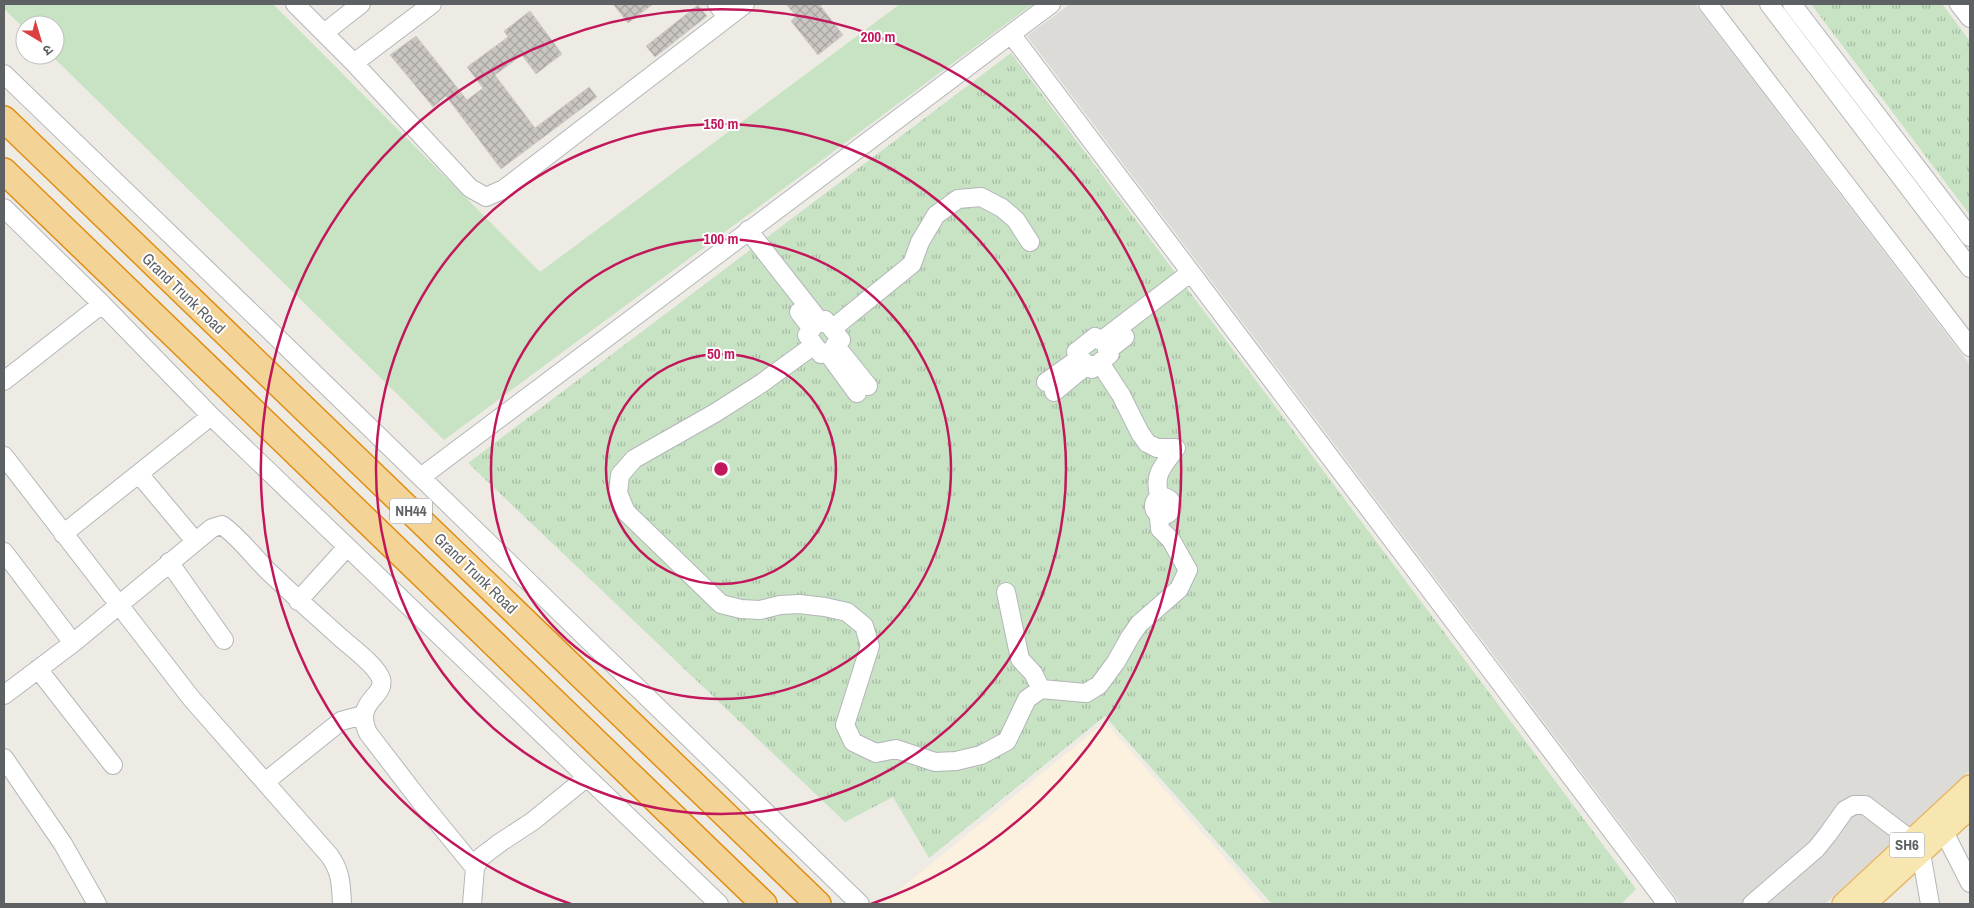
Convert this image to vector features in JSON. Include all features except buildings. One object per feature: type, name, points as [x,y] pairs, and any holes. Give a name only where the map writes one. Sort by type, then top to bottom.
[{"type":"highway","name":"Grand Trunk Road","points":[[4,119],[818,904]]},
{"type":"highway","name":"NH44","points":[[4,171],[764,904]]},
{"type":"main road","name":"SH6","points":[[1843,904],[1916,847],[1938,827],[1970,786]]},
{"type":"main road","name":"SH6","points":[[1938,827],[1970,808]]},
{"type":"main road","name":"SH6","points":[[1865,904],[1916,847]]},
{"type":"street","points":[[295,4],[354,63],[470,188],[486,197],[504,189],[722,11],[745,4]]},
{"type":"street","points":[[324,33],[361,4]]},
{"type":"street","points":[[354,63],[432,4]]},
{"type":"street","points":[[421,477],[1051,4]]},
{"type":"street","points":[[1708,4],[1970,347]]},
{"type":"street","points":[[1769,4],[1970,268]]},
{"type":"street","points":[[1792,4],[1970,237]]},
{"type":"street","points":[[1959,4],[1970,18]]},
{"type":"street","points":[[1011,34],[1667,904]]},
{"type":"street","points":[[4,74],[860,904]]},
{"type":"street","points":[[832,329],[912,264],[920,242],[936,215],[958,199],[981,197],[1002,208],[1016,220],[1030,242]]},
{"type":"street","points":[[4,208],[102,304],[211,416],[719,904]]},
{"type":"street","points":[[744,233],[821,322],[825,320],[841,340],[835,344],[863,389],[827,352],[821,354],[814,345],[807,335],[812,329],[744,233]]},
{"type":"street","points":[[1194,278],[1107,350],[1110,354],[1100,363],[1092,369],[1088,364],[1050,387],[1081,357],[1076,352],[1096,337],[1101,341],[1194,278]]},
{"type":"street","points":[[4,381],[102,304]]},
{"type":"street","points":[[814,345],[747,393],[634,459],[620,475],[618,493],[626,512],[721,604],[741,609],[760,610],[780,605],[799,604],[825,607],[847,612],[864,626],[870,646],[845,724],[853,742],[876,753],[896,749],[935,762],[956,762],[981,755],[1007,741],[1027,698],[1040,689],[1086,693],[1099,685],[1116,662],[1139,624],[1179,589],[1188,570],[1171,540],[1160,529],[1159,518],[1168,510],[1156,486],[1160,470],[1176,448],[1157,448],[1147,443],[1121,395],[1100,363]]},
{"type":"street","points":[[63,534],[211,416]]},
{"type":"street","points":[[4,456],[191,698],[337,866],[341,880],[342,904]]},
{"type":"street","points":[[139,474],[195,541]]},
{"type":"street","points":[[4,695],[73,643],[195,541],[212,528],[222,525],[298,601],[356,651],[377,672],[381,679],[381,686],[363,715],[368,734],[475,868]]},
{"type":"street","points":[[298,601],[347,547]]},
{"type":"street","points":[[4,552],[73,643]]},
{"type":"street","points":[[169,562],[224,640]]},
{"type":"street","points":[[1006,592],[1020,659],[1033,674],[1040,689]]},
{"type":"street","points":[[38,669],[113,765]]},
{"type":"street","points":[[265,782],[341,721],[363,715]]},
{"type":"street","points":[[4,758],[63,844],[97,904]]},
{"type":"street","points":[[472,904],[475,868],[481,857],[533,821],[587,777]]},
{"type":"street","points":[[1752,904],[1816,849],[1845,810],[1854,805],[1865,805],[1916,847],[1930,904]]},
{"type":"street","points":[[1938,827],[1970,883]]},
{"type":"shaded area","points":[[1070,4],[1695,4],[1970,365],[1970,770],[1825,904],[1681,904],[1027,36]]},
{"type":"shaded area","points":[[1105,722],[1265,904],[882,904]]},
{"type":"green space","points":[[4,4],[273,4],[540,272],[900,4],[1033,4],[444,440],[61,65],[65,65],[65,15],[15,15],[15,19],[4,9]]},
{"type":"green space","points":[[1811,4],[1942,4],[1970,41],[1970,215]]},
{"type":"green space","points":[[1011,53],[1636,889],[1621,904],[1272,904],[1105,716],[929,858],[893,797],[845,822],[468,463]]}]
